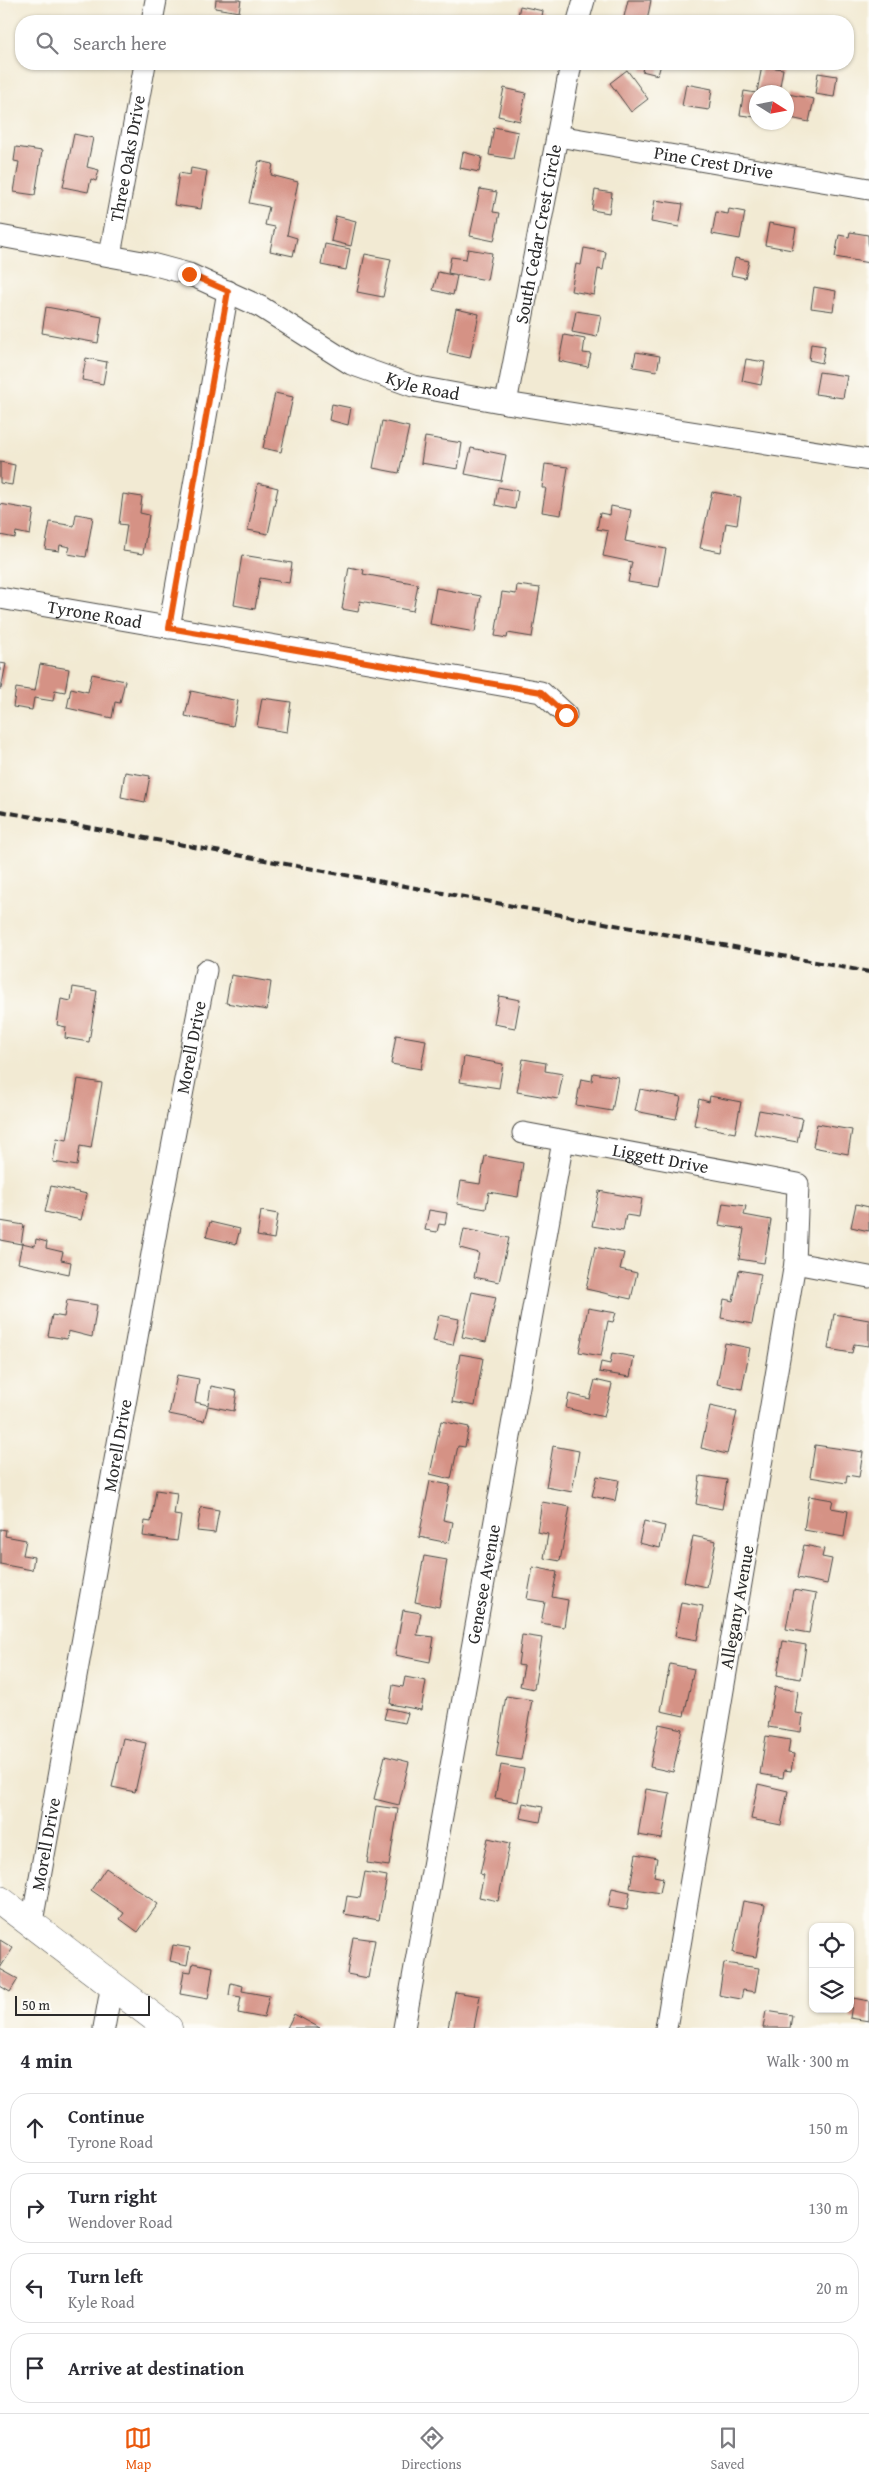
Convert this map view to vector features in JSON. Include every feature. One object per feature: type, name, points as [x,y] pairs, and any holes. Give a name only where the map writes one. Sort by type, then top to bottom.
[{"type":"street","points":[[153,15],[156,0]]},
{"type":"street","points":[[580,15],[584,0]]},
{"type":"street","name":"Three Oaks Drive","points":[[110,255],[144,70]]},
{"type":"street","name":"South Cedar Crest Circle","points":[[506,403],[570,70]]},
{"type":"street","name":"Pine Crest Drive","points":[[558,136],[869,188]]},
{"type":"street","name":"Kyle Road","points":[[0,236],[110,255],[189,274],[261,307],[351,364],[413,386],[506,403],[869,460]]},
{"type":"street","points":[[169,628],[228,291]]},
{"type":"street","name":"Tyrone Road","points":[[0,598],[541,692],[566,715]]},
{"type":"street","name":"Morell Drive","points":[[32,1922],[157,1226],[206,970]]},
{"type":"street","name":"Liggett Drive","points":[[523,1133],[798,1184]]},
{"type":"street","name":"Genesee Avenue","points":[[404,2028],[563,1141]]},
{"type":"street","name":"Allegany Avenue","points":[[666,2028],[795,1263],[798,1184]]},
{"type":"street","points":[[795,1263],[869,1277]]},
{"type":"street","points":[[0,1900],[32,1922],[168,2028]]},
{"type":"street","points":[[104,2028],[112,1984]]},
{"type":"building","points":[[216,0],[241,0],[239,12],[215,8]]},
{"type":"building","points":[[628,0],[651,0],[648,15],[624,15]]},
{"type":"building","points":[[520,6],[543,11],[542,15],[518,15]]},
{"type":"building","points":[[627,70],[648,99],[631,112],[610,83]]},
{"type":"building","points":[[642,70],[659,70],[658,75]]},
{"type":"building","points":[[761,70],[783,70],[780,85],[758,85]]},
{"type":"building","points":[[818,73],[837,76],[834,97],[815,94]]},
{"type":"building","points":[[686,84],[712,89],[709,110],[682,106]]},
{"type":"building","points":[[504,88],[526,93],[520,121],[498,116]]},
{"type":"building","points":[[744,91],[749,92],[749,116],[740,115]]},
{"type":"building","points":[[794,95],[814,99],[809,122],[794,119]]},
{"type":"building","points":[[494,127],[518,132],[513,159],[489,155]]},
{"type":"building","points":[[74,134],[93,138],[87,167],[99,170],[96,181],[91,179],[88,192],[63,187]]},
{"type":"building","points":[[16,147],[42,151],[35,195],[14,192],[19,162],[14,161]]},
{"type":"building","points":[[463,152],[482,157],[479,172],[460,168]]},
{"type":"building","points":[[259,161],[273,164],[271,175],[298,182],[287,235],[297,238],[293,256],[270,251],[275,227],[265,225],[269,207],[249,203]]},
{"type":"building","points":[[191,168],[207,171],[201,209],[174,205],[179,173],[190,175]]},
{"type":"building","points":[[480,189],[497,192],[493,212],[500,213],[494,241],[470,236]]},
{"type":"building","points":[[595,190],[612,193],[609,213],[592,210]]},
{"type":"building","points":[[655,200],[683,204],[679,227],[651,222]]},
{"type":"building","points":[[729,209],[745,212],[740,239],[712,234],[716,212],[728,214]]},
{"type":"building","points":[[336,216],[356,221],[351,246],[331,241]]},
{"type":"building","points":[[769,223],[796,228],[792,250],[765,245]]},
{"type":"building","points":[[850,232],[868,235],[869,263],[835,257],[839,235],[849,237]]},
{"type":"building","points":[[325,244],[350,249],[346,270],[321,265]]},
{"type":"building","points":[[584,248],[606,252],[603,270],[598,269],[594,295],[571,291],[576,264],[581,265]]},
{"type":"building","points":[[468,249],[492,253],[487,280],[448,273],[451,257],[466,259]]},
{"type":"building","points":[[365,254],[391,259],[383,297],[357,292]]},
{"type":"building","points":[[735,258],[749,261],[745,278],[731,275]]},
{"type":"building","points":[[438,272],[457,276],[453,295],[433,290]]},
{"type":"building","points":[[814,287],[836,291],[833,311],[811,308]]},
{"type":"building","points":[[46,307],[102,317],[98,343],[42,333]]},
{"type":"building","points":[[456,309],[479,314],[470,358],[447,353]]},
{"type":"building","points":[[576,311],[601,315],[597,337],[572,332]]},
{"type":"building","points":[[564,335],[585,339],[583,353],[591,354],[588,367],[559,361]]},
{"type":"building","points":[[811,344],[825,346],[822,363],[809,360]]},
{"type":"building","points":[[636,352],[660,356],[657,371],[633,367]]},
{"type":"building","points":[[86,358],[107,362],[103,384],[82,380]]},
{"type":"building","points":[[746,359],[765,362],[761,385],[742,381]]},
{"type":"building","points":[[819,372],[847,376],[843,398],[815,394]]},
{"type":"building","points":[[275,393],[293,397],[281,452],[263,448]]},
{"type":"building","points":[[332,404],[351,408],[348,425],[329,420]]},
{"type":"building","points":[[382,421],[409,427],[399,473],[373,468]]},
{"type":"building","points":[[425,437],[462,443],[458,469],[421,463]]},
{"type":"building","points":[[471,448],[506,455],[501,481],[465,474]]},
{"type":"building","points":[[0,462],[15,465],[12,485],[0,483]]},
{"type":"building","points":[[545,464],[568,467],[561,515],[542,512],[546,488],[542,488]]},
{"type":"building","points":[[258,483],[278,488],[268,534],[248,530]]},
{"type":"building","points":[[498,487],[518,491],[515,509],[495,505]]},
{"type":"building","points":[[712,492],[741,497],[737,525],[726,523],[721,552],[700,548]]},
{"type":"building","points":[[123,494],[142,497],[140,513],[149,515],[143,554],[123,551],[127,525],[119,524]]},
{"type":"building","points":[[0,504],[34,510],[30,535],[16,532],[15,538],[0,535]]},
{"type":"building","points":[[611,506],[631,510],[625,541],[666,549],[659,587],[628,582],[632,562],[603,556],[608,531],[597,529],[600,513],[610,515]]},
{"type":"building","points":[[76,514],[93,517],[86,557],[68,554],[70,547],[60,545],[59,551],[45,549],[50,522],[74,526]]},
{"type":"building","points":[[242,555],[292,563],[289,583],[260,578],[255,609],[234,605]]},
{"type":"building","points":[[349,567],[364,570],[363,574],[418,584],[413,611],[360,601],[358,612],[342,609]]},
{"type":"building","points":[[517,585],[540,588],[532,637],[508,633],[507,638],[495,636],[502,592],[516,594]]},
{"type":"building","points":[[436,588],[481,596],[475,632],[430,624]]},
{"type":"building","points":[[0,663],[6,664],[1,689],[0,689]]},
{"type":"building","points":[[40,664],[69,669],[65,692],[55,690],[53,701],[34,698],[32,710],[13,707],[16,688],[35,691]]},
{"type":"building","points":[[92,674],[125,681],[120,703],[115,702],[112,718],[67,708],[71,688],[88,692]]},
{"type":"building","points":[[191,691],[238,701],[233,726],[185,716]]},
{"type":"building","points":[[262,698],[291,702],[287,732],[257,727]]},
{"type":"building","points":[[125,772],[150,776],[145,802],[121,797]]},
{"type":"building","points":[[231,975],[271,982],[267,1010],[226,1003]]},
{"type":"building","points":[[73,987],[97,991],[89,1042],[65,1038],[66,1027],[57,1025],[61,999],[71,1001]]},
{"type":"building","points":[[499,996],[520,1000],[515,1028],[494,1024]]},
{"type":"building","points":[[396,1035],[426,1040],[421,1069],[391,1064]]},
{"type":"building","points":[[464,1057],[503,1064],[499,1088],[460,1082]]},
{"type":"building","points":[[523,1059],[546,1063],[545,1071],[563,1074],[558,1099],[517,1092]]},
{"type":"building","points":[[593,1073],[618,1077],[612,1111],[576,1105],[581,1079],[592,1081]]},
{"type":"building","points":[[78,1079],[102,1083],[91,1148],[80,1146],[77,1166],[53,1162],[57,1138],[67,1140]]},
{"type":"building","points":[[640,1089],[681,1097],[676,1119],[635,1111]]},
{"type":"building","points":[[710,1096],[741,1102],[735,1133],[694,1125],[699,1099],[709,1102]]},
{"type":"building","points":[[759,1110],[802,1118],[797,1142],[754,1134]]},
{"type":"building","points":[[817,1124],[852,1130],[848,1154],[813,1147]]},
{"type":"building","points":[[485,1156],[523,1163],[518,1197],[489,1192],[486,1209],[457,1204],[461,1181],[480,1184]]},
{"type":"building","points":[[51,1186],[87,1194],[81,1220],[45,1212]]},
{"type":"building","points":[[599,1191],[642,1199],[639,1217],[626,1215],[623,1231],[592,1226]]},
{"type":"building","points":[[723,1203],[746,1206],[744,1215],[771,1220],[764,1263],[739,1259],[744,1229],[719,1225]]},
{"type":"building","points":[[856,1204],[869,1207],[869,1231],[851,1227]]},
{"type":"building","points":[[429,1210],[447,1213],[445,1225],[439,1224],[437,1232],[425,1230]]},
{"type":"building","points":[[261,1211],[278,1214],[274,1239],[257,1236]]},
{"type":"building","points":[[0,1221],[24,1225],[21,1244],[0,1240]]},
{"type":"building","points":[[210,1222],[240,1229],[236,1244],[206,1237]]},
{"type":"building","points":[[464,1229],[509,1238],[499,1282],[474,1277],[479,1253],[460,1248]]},
{"type":"building","points":[[36,1239],[47,1242],[46,1248],[63,1252],[61,1260],[71,1262],[69,1274],[18,1263],[22,1243],[35,1246]]},
{"type":"building","points":[[595,1247],[624,1253],[620,1269],[637,1273],[631,1299],[586,1289]]},
{"type":"building","points":[[739,1270],[761,1274],[752,1324],[721,1318],[724,1299],[733,1301]]},
{"type":"building","points":[[472,1292],[496,1297],[486,1342],[462,1337]]},
{"type":"building","points":[[67,1300],[97,1305],[92,1337],[68,1331],[67,1339],[48,1336],[52,1315],[64,1317]]},
{"type":"building","points":[[588,1308],[616,1313],[613,1322],[608,1321],[601,1356],[579,1352]]},
{"type":"building","points":[[834,1314],[869,1320],[869,1346],[854,1344],[852,1353],[828,1349]]},
{"type":"building","points":[[439,1315],[459,1319],[453,1345],[433,1341]]},
{"type":"building","points":[[725,1343],[750,1348],[742,1389],[717,1384]]},
{"type":"building","points":[[612,1353],[634,1357],[630,1377],[599,1372],[601,1362],[610,1364]]},
{"type":"building","points":[[460,1354],[483,1358],[475,1406],[452,1402]]},
{"type":"building","points":[[177,1375],[199,1379],[195,1402],[208,1405],[211,1386],[237,1391],[234,1411],[208,1406],[204,1421],[169,1414]]},
{"type":"building","points":[[595,1380],[612,1384],[604,1417],[566,1408],[569,1394],[590,1399]]},
{"type":"building","points":[[710,1406],[737,1412],[727,1454],[701,1448]]},
{"type":"building","points":[[441,1421],[469,1427],[465,1447],[458,1446],[451,1479],[430,1474]]},
{"type":"building","points":[[815,1445],[863,1452],[859,1477],[847,1475],[846,1483],[810,1477]]},
{"type":"building","points":[[553,1446],[579,1451],[572,1492],[546,1487]]},
{"type":"building","points":[[597,1476],[619,1480],[615,1501],[592,1496]]},
{"type":"building","points":[[700,1476],[727,1480],[722,1509],[696,1504]]},
{"type":"building","points":[[430,1481],[450,1485],[443,1520],[453,1522],[449,1543],[419,1537]]},
{"type":"building","points":[[156,1490],[177,1493],[174,1515],[181,1516],[177,1541],[143,1536],[145,1521],[151,1522]]},
{"type":"building","points":[[809,1496],[833,1500],[831,1508],[848,1511],[844,1537],[804,1530]]},
{"type":"building","points":[[542,1502],[570,1507],[560,1561],[544,1558],[548,1534],[537,1532]]},
{"type":"building","points":[[201,1507],[219,1510],[215,1533],[197,1531]]},
{"type":"building","points":[[644,1521],[665,1526],[660,1548],[639,1543]]},
{"type":"building","points":[[0,1529],[6,1530],[5,1536],[26,1540],[23,1555],[34,1557],[32,1570],[0,1564]]},
{"type":"building","points":[[693,1536],[716,1541],[707,1587],[684,1582]]},
{"type":"building","points":[[804,1545],[824,1549],[822,1557],[832,1559],[827,1584],[797,1578]]},
{"type":"building","points":[[424,1556],[447,1560],[439,1607],[415,1602]]},
{"type":"building","points":[[533,1567],[557,1572],[552,1597],[568,1600],[564,1627],[541,1623],[545,1602],[527,1599]]},
{"type":"building","points":[[793,1590],[816,1594],[809,1633],[786,1629]]},
{"type":"building","points":[[681,1602],[703,1606],[697,1640],[675,1636]]},
{"type":"building","points":[[403,1610],[421,1613],[417,1635],[434,1637],[430,1662],[395,1655]]},
{"type":"building","points":[[522,1635],[542,1638],[534,1689],[520,1686],[524,1666],[518,1665]]},
{"type":"building","points":[[783,1641],[806,1645],[801,1679],[777,1675]]},
{"type":"building","points":[[670,1664],[694,1669],[684,1716],[661,1711]]},
{"type":"building","points":[[405,1677],[426,1681],[421,1710],[390,1704],[393,1685],[403,1687]]},
{"type":"building","points":[[775,1687],[798,1691],[795,1713],[803,1714],[801,1732],[768,1727]]},
{"type":"building","points":[[506,1696],[532,1700],[521,1760],[496,1756]]},
{"type":"building","points":[[387,1708],[408,1713],[405,1723],[384,1719]]},
{"type":"building","points":[[659,1724],[682,1729],[673,1772],[650,1767]]},
{"type":"building","points":[[766,1736],[790,1740],[788,1753],[794,1754],[791,1771],[784,1770],[783,1778],[760,1774]]},
{"type":"building","points":[[123,1738],[146,1743],[135,1792],[112,1787]]},
{"type":"building","points":[[385,1756],[409,1762],[399,1805],[374,1799]]},
{"type":"building","points":[[501,1765],[524,1769],[518,1802],[495,1798]]},
{"type":"building","points":[[758,1784],[788,1791],[781,1825],[751,1819]]},
{"type":"building","points":[[646,1789],[670,1793],[662,1839],[638,1835]]},
{"type":"building","points":[[523,1803],[543,1807],[540,1822],[520,1818]]},
{"type":"building","points":[[376,1806],[398,1809],[389,1866],[367,1863]]},
{"type":"building","points":[[488,1838],[510,1843],[498,1901],[479,1897],[484,1875],[480,1874]]},
{"type":"building","points":[[636,1854],[657,1858],[654,1876],[663,1878],[660,1893],[630,1888]]},
{"type":"building","points":[[106,1868],[158,1904],[138,1932],[120,1919],[124,1913],[91,1890]]},
{"type":"building","points":[[365,1872],[387,1876],[379,1920],[344,1914],[347,1896],[360,1898]]},
{"type":"building","points":[[612,1888],[630,1892],[627,1910],[608,1907]]},
{"type":"building","points":[[743,1901],[765,1905],[756,1957],[733,1953]]},
{"type":"building","points":[[353,1937],[375,1940],[368,1978],[347,1974]]},
{"type":"building","points":[[0,1940],[13,1948],[0,1968]]},
{"type":"building","points":[[173,1945],[190,1948],[187,1965],[170,1961]]},
{"type":"building","points":[[193,1963],[213,1967],[208,1999],[180,1994],[184,1971],[191,1972]]},
{"type":"building","points":[[724,1963],[759,1968],[755,1992],[743,1990],[741,1999],[719,1995]]},
{"type":"building","points":[[0,1969],[18,1979],[10,1992],[0,1986]]},
{"type":"building","points":[[231,1983],[243,1986],[242,1991],[269,1996],[264,2018],[238,2013],[241,1997],[229,1995]]},
{"type":"building","points":[[455,1992],[480,1996],[474,2028],[448,2028]]},
{"type":"building","points":[[854,1998],[869,2001],[869,2021],[850,2018],[851,2013],[854,2013]]},
{"type":"building","points":[[766,2011],[792,2015],[790,2028],[763,2028]]},
{"type":"building","points":[[294,2014],[320,2028],[287,2028]]},
{"type":"railway","points":[[0,811],[869,972]]},
{"type":"route","points":[[189,274],[228,291],[169,628],[541,692],[566,715]]}]
